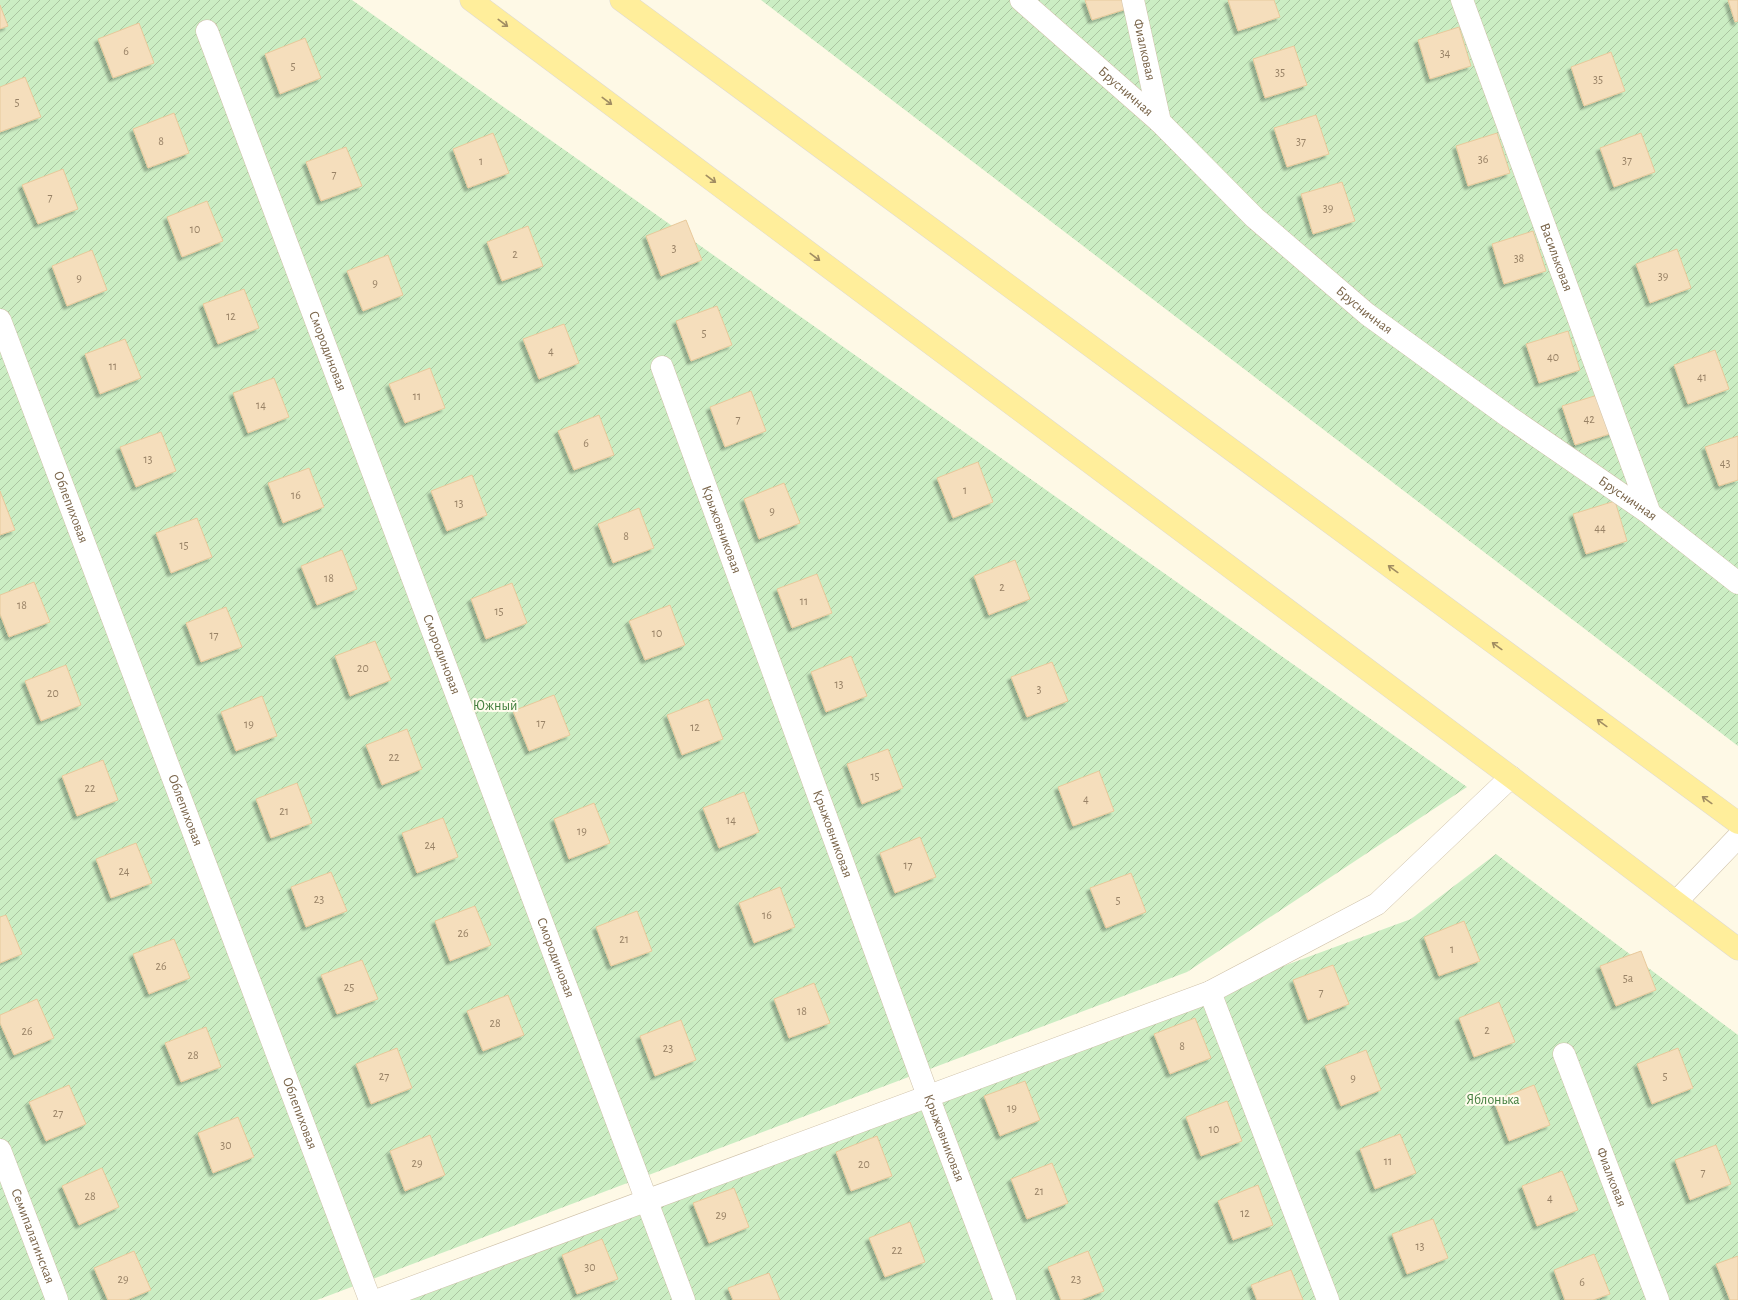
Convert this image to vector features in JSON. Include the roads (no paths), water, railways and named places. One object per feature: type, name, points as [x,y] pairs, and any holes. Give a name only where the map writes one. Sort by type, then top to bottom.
[{"type":"main road","points":[[471,0],[1511,777],[1738,949]]},
{"type":"main road","points":[[620,0],[1738,823]]},
{"type":"street","name":"Брусничная","points":[[1020,0],[1160,122],[1255,218],[1367,314],[1509,417],[1650,514],[1738,583]]},
{"type":"street","name":"Фиалковая","points":[[1133,0],[1160,122]]},
{"type":"street","name":"Васильковая","points":[[1462,0],[1650,514]]},
{"type":"street","name":"Смородиновая","points":[[207,31],[684,1300]]},
{"type":"street","name":"Облепиховая","points":[[0,320],[370,1300]]},
{"type":"street","name":"Крыжовниковая","points":[[662,367],[928,1096],[1005,1300]]},
{"type":"street","points":[[378,1300],[1210,992],[1377,904],[1511,777]]},
{"type":"street","points":[[1676,902],[1738,836]]},
{"type":"street","points":[[1210,992],[1328,1300]]},
{"type":"street","name":"Фиалковая","points":[[1564,1054],[1658,1300]]},
{"type":"street","name":"Семипалатинская","points":[[0,1150],[56,1300]]},
{"type":"park label","name":"Южный","points":[[495,706]]},
{"type":"park label","name":"Яблонька","points":[[1493,1100]]}]
